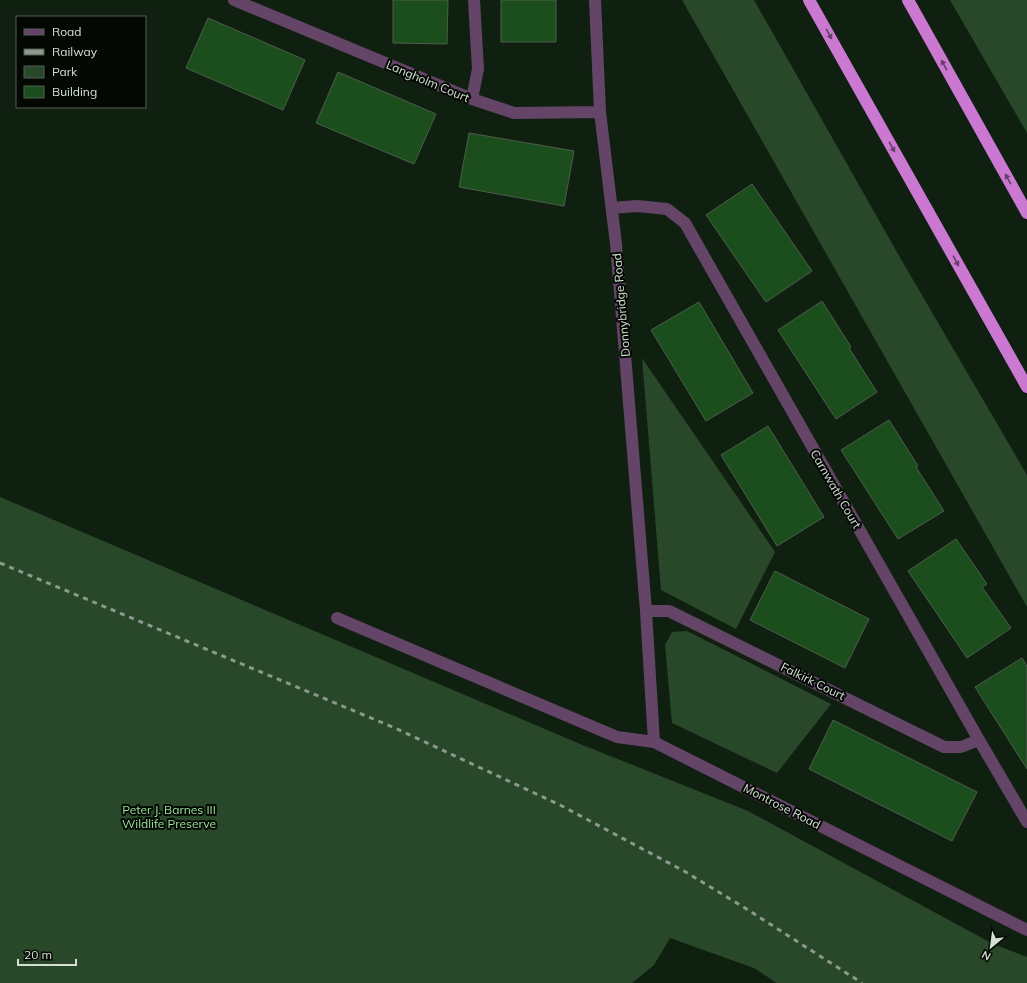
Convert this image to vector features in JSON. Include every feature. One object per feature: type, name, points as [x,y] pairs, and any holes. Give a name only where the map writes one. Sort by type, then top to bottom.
[{"type":"highway","points":[[809,0],[1027,387]]},
{"type":"highway","points":[[908,0],[1027,213]]},
{"type":"street","name":"Langholm Court","points":[[234,0],[265,6],[472,99],[514,113],[600,112]]},
{"type":"street","points":[[472,99],[478,69],[474,0]]},
{"type":"street","name":"Donnybridge Road","points":[[596,0],[600,112],[612,208],[646,611]]},
{"type":"street","name":"Carnwath Court","points":[[612,208],[637,206],[667,210],[686,223],[1027,822]]},
{"type":"street","points":[[646,611],[654,742]]},
{"type":"street","name":"Falkirk Court","points":[[646,611],[669,611],[944,747],[962,747],[979,740]]},
{"type":"street","name":"Montrose Road","points":[[337,618],[617,737],[654,742],[1027,930]]},
{"type":"green space","points":[[682,0],[754,0],[902,261],[1027,475],[1027,607]]},
{"type":"green space","points":[[950,0],[1027,0],[1027,133]]},
{"type":"green space","points":[[642,358],[775,552],[736,629],[661,590]]},
{"type":"green space","name":"Peter J. Barnes III Wildlife Preserve","points":[[0,497],[580,744],[748,811],[993,944],[1027,957],[1027,983],[777,983],[754,968],[670,938],[654,965],[632,983],[0,983]]},
{"type":"green space","points":[[687,631],[831,704],[777,773],[672,723],[665,645],[672,632]]},
{"type":"building","points":[[393,0],[448,0],[447,44],[393,43]]},
{"type":"building","points":[[501,0],[556,0],[556,42],[501,42]]},
{"type":"building","points":[[208,18],[305,60],[283,110],[186,68]]},
{"type":"building","points":[[338,72],[436,114],[414,164],[316,123]]},
{"type":"building","points":[[469,133],[574,151],[564,206],[459,187]]},
{"type":"building","points":[[752,184],[812,271],[766,302],[706,215]]},
{"type":"building","points":[[822,301],[851,347],[849,348],[877,392],[836,419],[778,330]]},
{"type":"building","points":[[699,302],[753,393],[706,421],[651,330]]},
{"type":"building","points":[[889,420],[918,466],[916,467],[944,511],[898,539],[841,450]]},
{"type":"building","points":[[768,426],[824,517],[777,546],[721,455]]},
{"type":"building","points":[[956,539],[987,584],[982,587],[1011,628],[967,658],[908,571]]},
{"type":"building","points":[[775,571],[869,619],[845,668],[750,620]]},
{"type":"building","points":[[1022,658],[1027,666],[1027,769],[975,687]]},
{"type":"building","points":[[833,720],[977,792],[952,841],[809,769]]},
{"type":"railway","points":[[0,563],[395,728],[560,805],[684,871],[862,983]]}]
